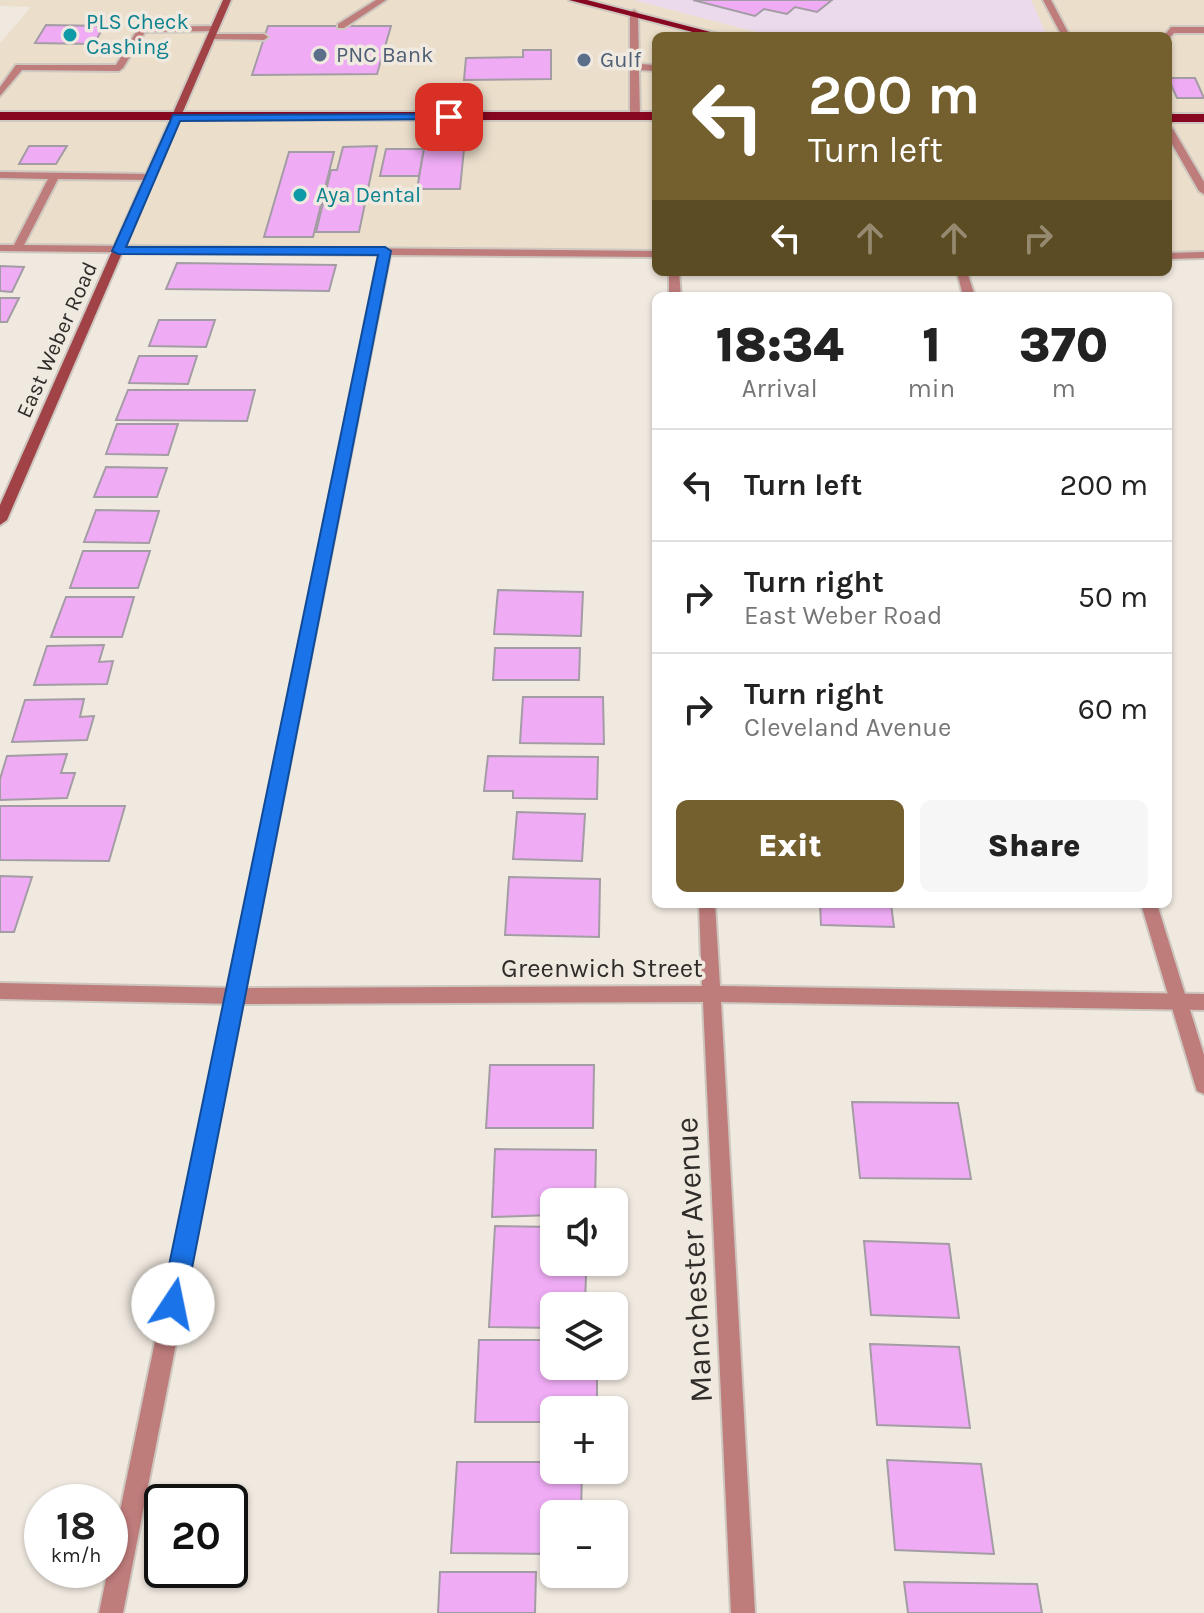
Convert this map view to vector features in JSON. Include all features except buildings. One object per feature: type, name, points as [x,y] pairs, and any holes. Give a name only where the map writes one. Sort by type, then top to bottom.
[{"type":"main road","points":[[574,0],[706,32]]},
{"type":"main road","points":[[0,116],[652,116]]},
{"type":"main road","points":[[1172,118],[1204,118]]},
{"type":"street","name":"East Weber Road","points":[[0,520],[227,0]]},
{"type":"street","points":[[341,26],[382,0]]},
{"type":"street","points":[[1047,0],[1064,32]]},
{"type":"street","points":[[634,13],[635,117]]},
{"type":"street","points":[[0,93],[19,67],[119,68],[142,29],[264,37]]},
{"type":"street","points":[[1170,32],[1204,30]]},
{"type":"street","points":[[635,67],[652,68]]},
{"type":"street","points":[[1172,136],[1204,191]]},
{"type":"street","points":[[0,175],[150,177]]},
{"type":"street","points":[[17,249],[55,175]]},
{"type":"street","points":[[0,248],[652,254]]},
{"type":"street","points":[[111,1613],[385,251]]},
{"type":"street","points":[[1172,256],[1204,255]]},
{"type":"street","name":"Manchester Avenue","points":[[707,908],[743,1613]]},
{"type":"street","points":[[1150,908],[1204,1085]]},
{"type":"street","name":"Greenwich Street","points":[[0,991],[235,996],[711,994],[1204,1002]]},
{"type":"shaded area","points":[[0,0],[634,0],[757,32],[652,32],[652,255],[0,252],[0,43],[31,7],[0,6]]},
{"type":"shaded area","points":[[634,0],[1031,0],[1045,32],[757,32]]},
{"type":"shaded area","points":[[1031,0],[1204,0],[1204,257],[1172,257],[1172,32],[1045,32]]},
{"type":"place","name":"PLS Check Cashing","points":[[70,35]]},
{"type":"place","name":"PNC Bank","points":[[320,55]]},
{"type":"place","name":"Gulf","points":[[584,60]]},
{"type":"place","name":"Aya Dental","points":[[300,195]]},
{"type":"route","points":[[173,1304],[385,251],[118,251],[176,117],[449,117]]}]
